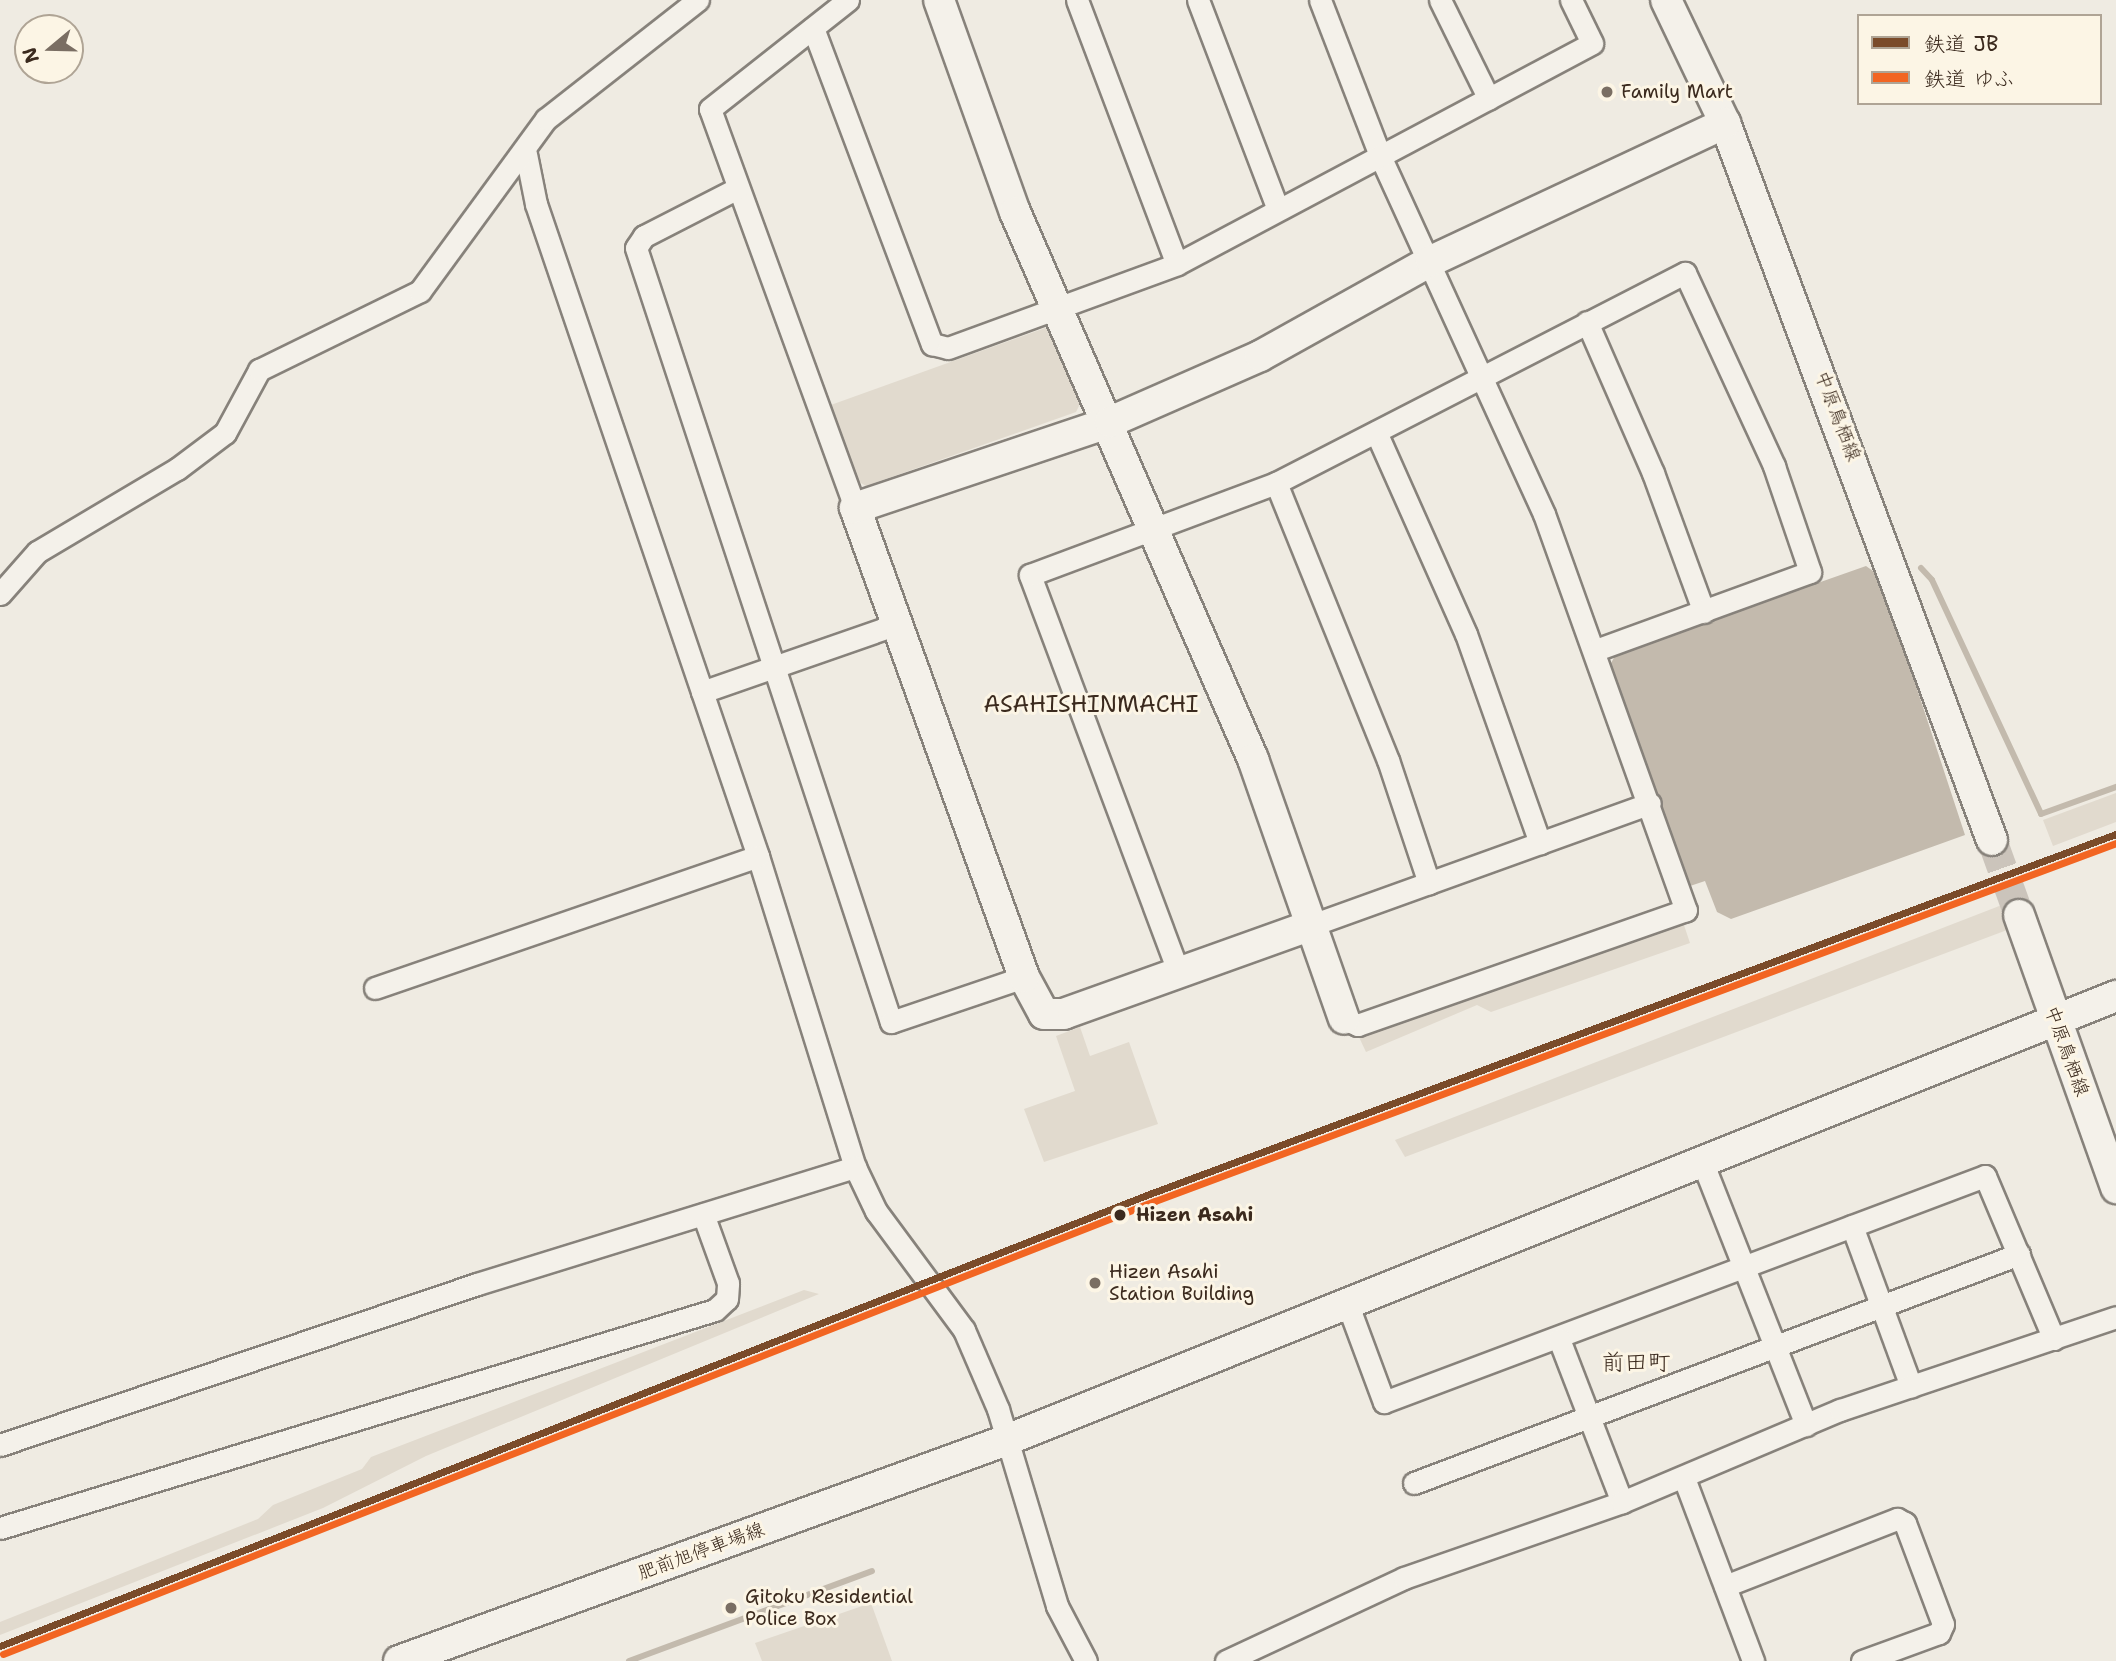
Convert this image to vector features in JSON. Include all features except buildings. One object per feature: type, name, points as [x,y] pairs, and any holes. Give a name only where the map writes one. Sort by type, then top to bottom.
[{"type":"street","points":[[0,594],[37,552],[177,469],[225,433],[259,370],[420,291],[511,164],[526,154],[546,119],[698,0]]},
{"type":"street","points":[[848,0],[710,109],[855,508],[894,625],[1024,977],[1044,1014],[1064,1014],[1650,803]]},
{"type":"street","points":[[939,0],[1058,312],[1157,529],[1253,759],[1344,1019],[1358,1025],[1686,910],[1596,650],[1483,374],[1381,158],[1320,0]]},
{"type":"street","points":[[1077,0],[1177,264]]},
{"type":"street","points":[[1198,0],[1277,207]]},
{"type":"street","points":[[1440,0],[1489,99]]},
{"type":"street","points":[[813,28],[932,344],[948,348],[1058,312],[1177,264],[1277,207],[1381,158],[1592,43],[1571,0]]},
{"type":"street","name":"中原鳥栖線","points":[[1666,0],[1725,122],[1992,840]]},
{"type":"street","points":[[855,508],[1110,422],[1260,356],[1431,261],[1725,122]]},
{"type":"street","points":[[526,154],[536,204],[758,856],[855,1167],[876,1211],[964,1330],[998,1409],[1004,1441],[1057,1606],[1086,1661]]},
{"type":"street","points":[[738,188],[644,236],[636,248],[891,1021],[1024,977]]},
{"type":"street","points":[[1178,971],[1030,575],[1276,483],[1483,374],[1685,273],[1774,466],[1810,572],[1596,650]]},
{"type":"street","points":[[1587,322],[1704,612]]},
{"type":"street","points":[[1376,432],[1466,634],[1540,843]]},
{"type":"street","points":[[1276,483],[1388,760],[1429,883]]},
{"type":"street","points":[[702,692],[894,625]]},
{"type":"street","points":[[375,988],[758,856]]},
{"type":"street","name":"中原鳥栖線","points":[[2019,915],[2116,1188]]},
{"type":"street","name":"肥前旭停車場線","points":[[398,1661],[1004,1441],[1346,1300],[2116,996]]},
{"type":"street","points":[[1702,1161],[1806,1425]]},
{"type":"street","points":[[0,1445],[703,1214],[855,1167]]},
{"type":"street","points":[[1346,1300],[1384,1402],[1559,1339],[1984,1176],[2054,1339]]},
{"type":"street","points":[[0,1528],[715,1310],[727,1299],[728,1283],[703,1214]]},
{"type":"street","points":[[1852,1226],[1911,1386]]},
{"type":"street","points":[[1414,1483],[2019,1254]]},
{"type":"street","points":[[1226,1661],[1404,1578],[1622,1502],[1806,1425],[1911,1386],[2116,1317]]},
{"type":"street","points":[[1559,1339],[1622,1502]]},
{"type":"street","points":[[1684,1478],[1753,1661]]},
{"type":"street","points":[[1725,1586],[1896,1519],[1905,1523],[1943,1624],[1939,1633],[1862,1661]]},
{"type":"shaded area","points":[[1045,328],[1055,332],[1083,398],[1076,412],[866,486],[856,480],[828,406]]},
{"type":"shaded area","points":[[1866,566],[1880,576],[1965,835],[1731,919],[1717,912],[1705,881],[1690,886],[1610,665],[1616,654]]},
{"type":"shaded area","points":[[2116,793],[2116,822],[2053,846],[2043,820]]},
{"type":"shaded area","points":[[2007,903],[2015,927],[1405,1157],[1395,1140]]},
{"type":"shaded area","points":[[1682,919],[1690,943],[1491,1012],[1477,1005],[1366,1052],[1358,1035]]},
{"type":"shaded area","points":[[1080,1027],[1090,1056],[1129,1042],[1158,1124],[1044,1162],[1024,1109],[1075,1091],[1056,1036]]},
{"type":"shaded area","points":[[804,1290],[819,1294],[426,1456],[323,1508],[0,1635],[0,1622],[258,1519],[273,1505],[362,1469],[371,1457]]},
{"type":"shaded area","points":[[871,1603],[892,1661],[762,1661],[755,1643]]},
{"type":"waterway","points":[[1921,568],[1932,580],[2041,814],[2116,787]]},
{"type":"waterway","points":[[629,1661],[872,1571]]},
{"type":"tunnel","points":[[1992,840],[2019,915]]},
{"type":"rail line","name":"JB","points":[[0,1646],[1152,1193],[2116,834]]},
{"type":"rail line","name":"ゆふ","points":[[3,1654],[1155,1201],[2116,843]]},
{"type":"place","name":"Family Mart","points":[[1607,92]]},
{"type":"place","name":"Hizen Asahi","points":[[1120,1215]]},
{"type":"place","name":"Hizen Asahi Station Building","points":[[1095,1283]]},
{"type":"place","name":"Gitoku Residential Police Box","points":[[731,1608]]},
{"type":"district","name":"ASAHISHINMACHI","points":[[1091,704]]},
{"type":"district","name":"前田町","points":[[1636,1362]]}]
